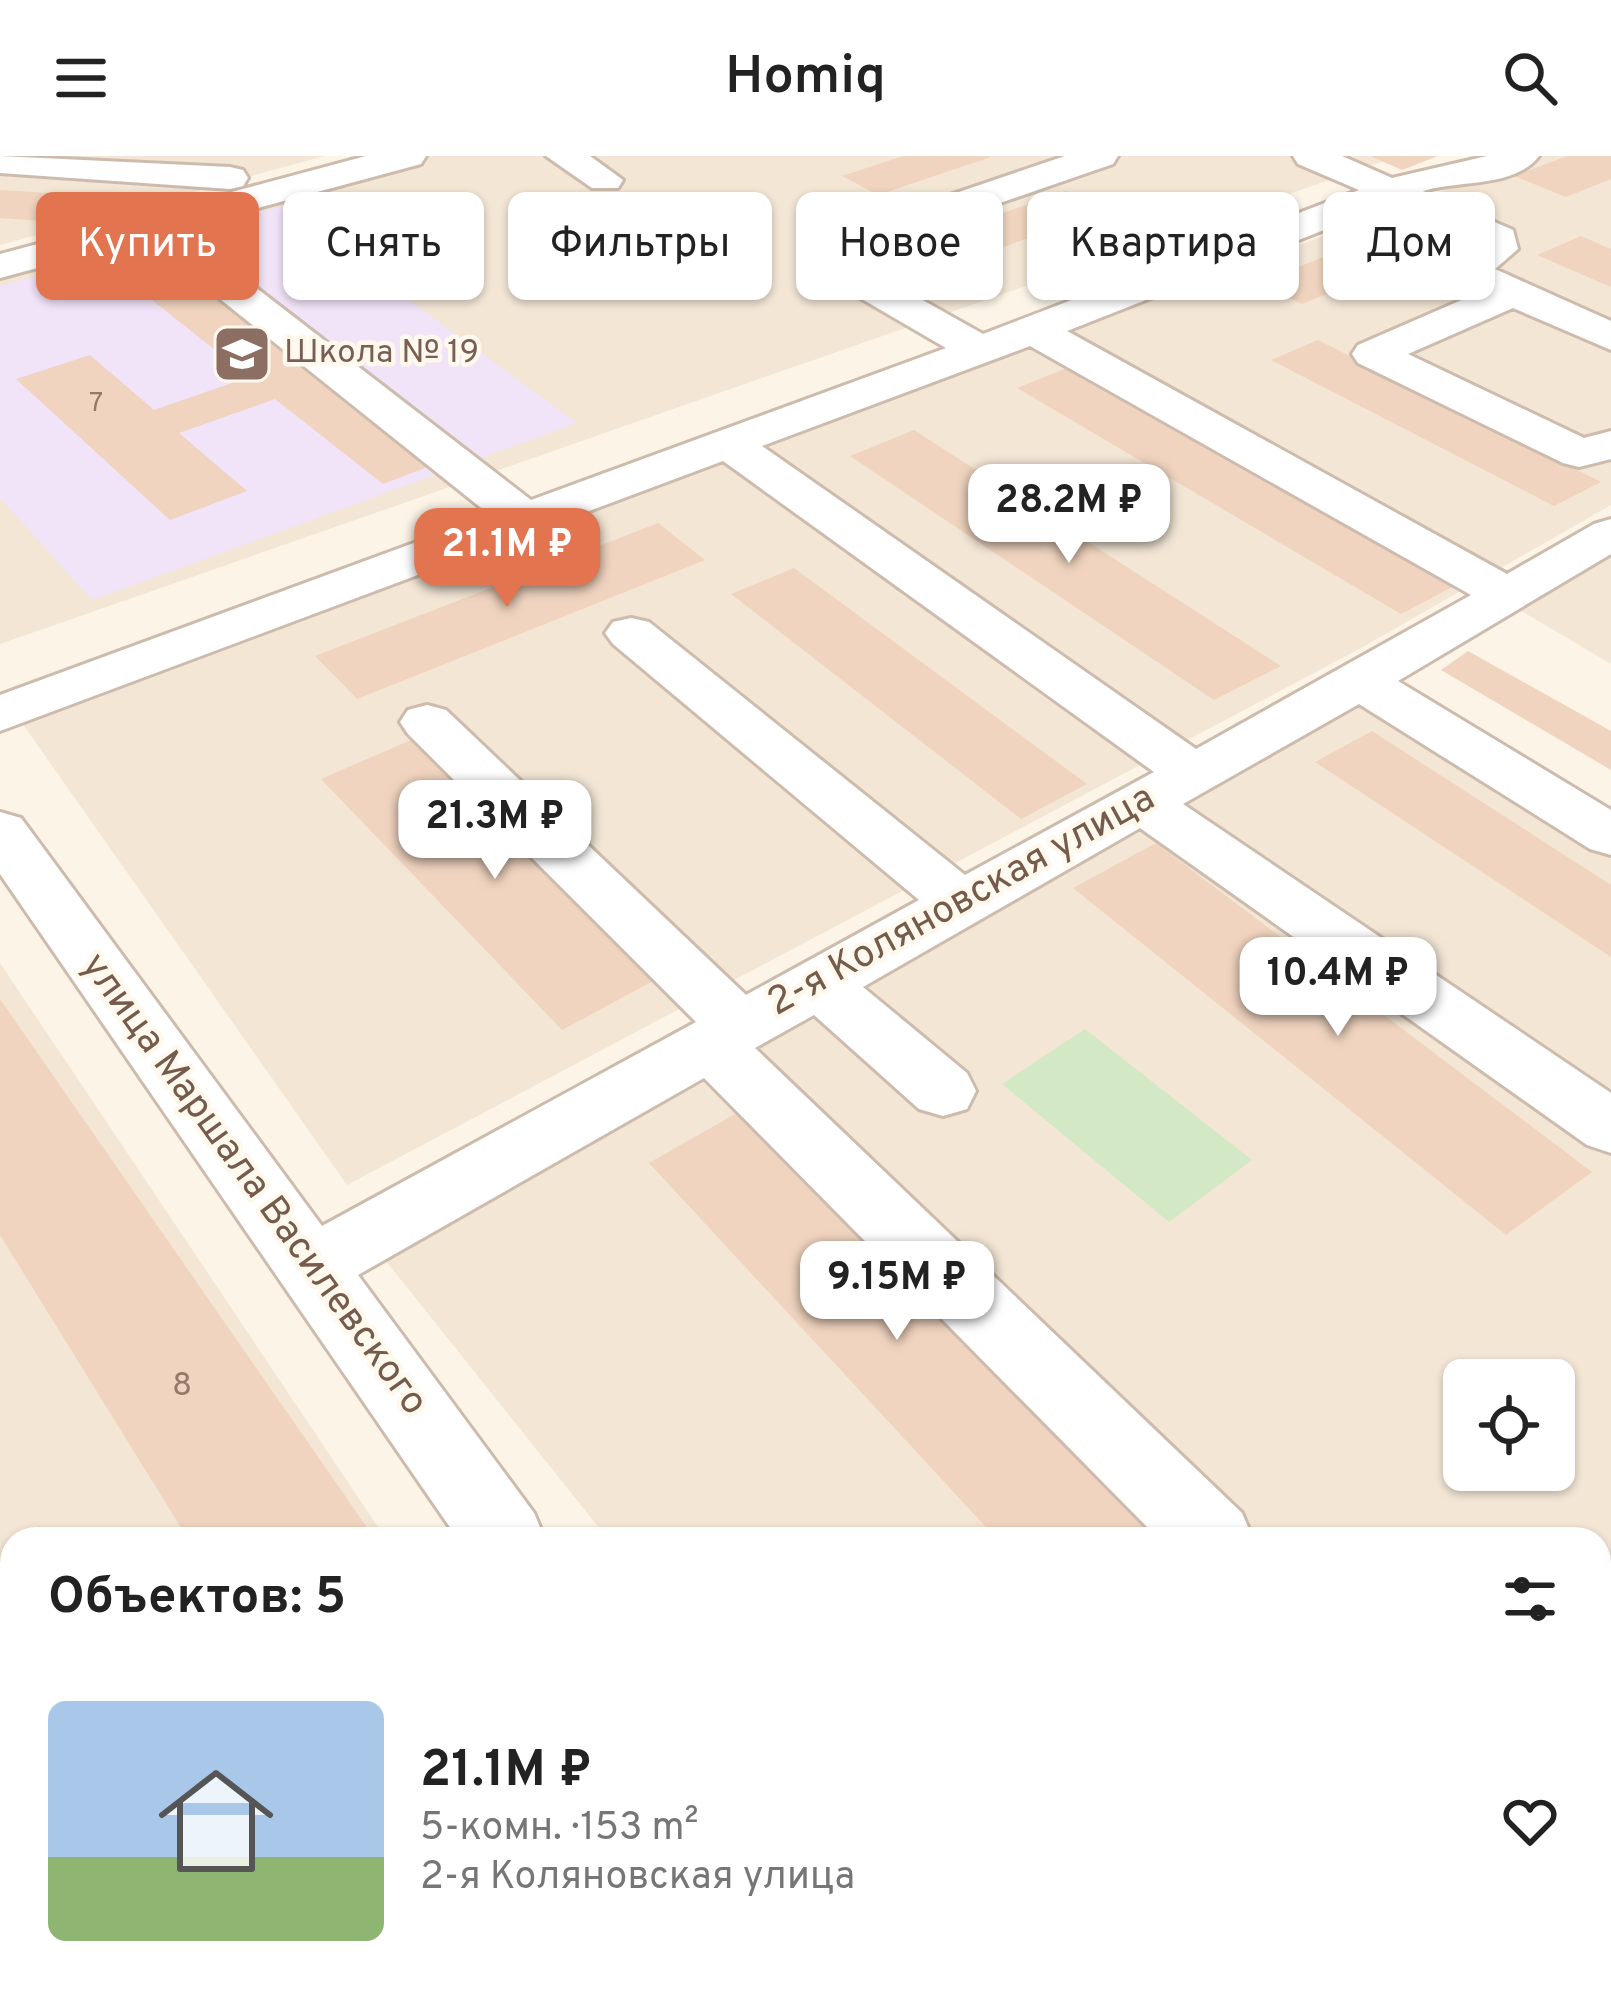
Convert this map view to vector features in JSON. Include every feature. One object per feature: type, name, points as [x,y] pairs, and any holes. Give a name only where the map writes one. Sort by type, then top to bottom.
[{"type":"street","points":[[259,196],[409,156]]},
{"type":"street","points":[[564,156],[604,180]]},
{"type":"street","points":[[979,350],[826,262],[834,248],[1100,156]]},
{"type":"street","points":[[1311,156],[1499,238],[1498,249],[1476,262],[1474,274],[1611,337]]},
{"type":"street","points":[[0,714],[979,350],[1424,178],[1474,173],[1503,158]]},
{"type":"street","points":[[0,162],[230,178]]},
{"type":"street","points":[[0,266],[36,256]]},
{"type":"street","points":[[1513,293],[1373,354],[1579,453],[1611,445]]},
{"type":"street","points":[[246,300],[525,519]]},
{"type":"street","points":[[1033,329],[1510,595]]},
{"type":"street","points":[[728,443],[1166,787],[1611,1126]]},
{"type":"street","name":"2-я Коляновская улица","points":[[311,1266],[1360,681],[1611,534]]},
{"type":"street","points":[[631,633],[960,902]]},
{"type":"street","points":[[1360,681],[1611,836]]},
{"type":"street","points":[[427,722],[1201,1527]]},
{"type":"street","name":"улица Маршала Василевского","points":[[0,831],[496,1527]]},
{"type":"street","points":[[818,983],[943,1091]]},
{"type":"shaded area","points":[[0,156],[324,156],[193,192],[36,192],[36,235],[0,245]]},
{"type":"shaded area","points":[[425,156],[1398,156],[1295,192],[1027,192],[1027,286],[1003,294],[1003,192],[796,192],[796,300],[985,300],[0,644],[0,279],[36,269],[36,300],[259,300],[259,204],[283,197],[283,300],[484,300],[484,192],[301,192]]},
{"type":"shaded area","points":[[1537,156],[1611,156],[1611,505],[1361,648],[347,1185],[22,723],[1152,300],[1299,300],[1299,245],[1323,236],[1323,300],[1495,300],[1495,192],[1441,192]]},
{"type":"shaded area","name":"Школа № 19","points":[[283,207],[283,300],[409,300],[577,423],[92,600],[0,498],[0,286],[36,276],[36,300],[259,300],[259,212]]},
{"type":"shaded area","points":[[1611,551],[1611,664],[1518,609]]},
{"type":"shaded area","points":[[1372,694],[1611,845],[1611,1527],[598,1527],[374,1246]]},
{"type":"shaded area","points":[[0,963],[378,1527],[0,1527]]},
{"type":"green space","points":[[1085,1029],[1252,1160],[1169,1222],[1002,1084]]},
{"type":"building","points":[[903,156],[991,156],[887,192],[872,192],[842,176]]},
{"type":"building","points":[[1370,156],[1438,156],[1402,170]]},
{"type":"building","points":[[1567,156],[1611,156],[1611,179],[1566,197],[1514,176]]},
{"type":"building","points":[[0,190],[36,192],[36,220],[0,218]]},
{"type":"building","points":[[1027,205],[1027,239],[1003,247],[1003,213]]},
{"type":"building","points":[[1581,236],[1611,249],[1611,287],[1537,255]]},
{"type":"building","points":[[1323,257],[1323,296],[1302,304],[1294,300],[1299,300],[1299,267]]},
{"type":"building","points":[[152,300],[243,300],[454,457],[383,484],[275,399],[179,433],[247,491],[170,520],[16,379],[90,355],[154,410],[249,377]]},
{"type":"building","points":[[1318,340],[1601,482],[1554,506],[1271,360]]},
{"type":"building","points":[[1074,365],[1460,583],[1401,614],[1017,388]]},
{"type":"building","points":[[914,430],[1281,666],[1214,700],[850,456]]},
{"type":"building","points":[[658,523],[705,560],[357,699],[315,656]]},
{"type":"building","points":[[794,568],[1087,784],[1021,819],[731,594]]},
{"type":"building","points":[[1468,651],[1611,731],[1611,770],[1441,670]]},
{"type":"building","points":[[1372,731],[1611,885],[1611,957],[1315,762]]},
{"type":"building","points":[[420,736],[668,973],[562,1030],[321,779]]},
{"type":"building","points":[[1156,843],[1592,1172],[1506,1235],[1073,888]]},
{"type":"building","points":[[0,999],[367,1527],[181,1527],[0,1235]]},
{"type":"building","points":[[742,1110],[1157,1527],[986,1527],[649,1163]]},
{"type":"place","name":"Школа № 19","points":[[242,354]]}]
